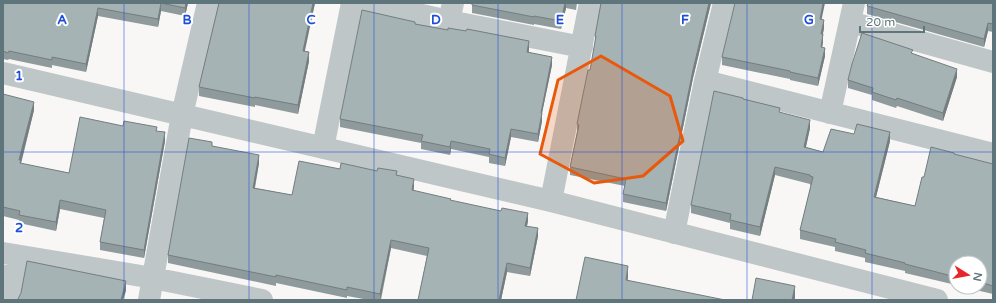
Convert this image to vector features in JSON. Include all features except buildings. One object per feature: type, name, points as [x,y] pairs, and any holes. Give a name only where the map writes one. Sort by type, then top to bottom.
[{"type":"street","points":[[149,300],[182,115],[208,3]]},
{"type":"street","points":[[323,148],[352,3]]},
{"type":"street","points":[[368,3],[451,12],[582,47]]},
{"type":"street","points":[[551,201],[590,3]]},
{"type":"street","points":[[674,233],[705,81],[724,3]]},
{"type":"street","points":[[830,113],[852,13],[993,62]]},
{"type":"street","points":[[3,73],[551,201],[937,300]]},
{"type":"street","points":[[705,81],[993,154]]},
{"type":"street","points":[[8,300],[10,254],[153,278],[262,300]]},
{"type":"highlighted area","points":[[601,56],[670,96],[683,141],[643,176],[594,183],[540,154],[558,80]]}]
